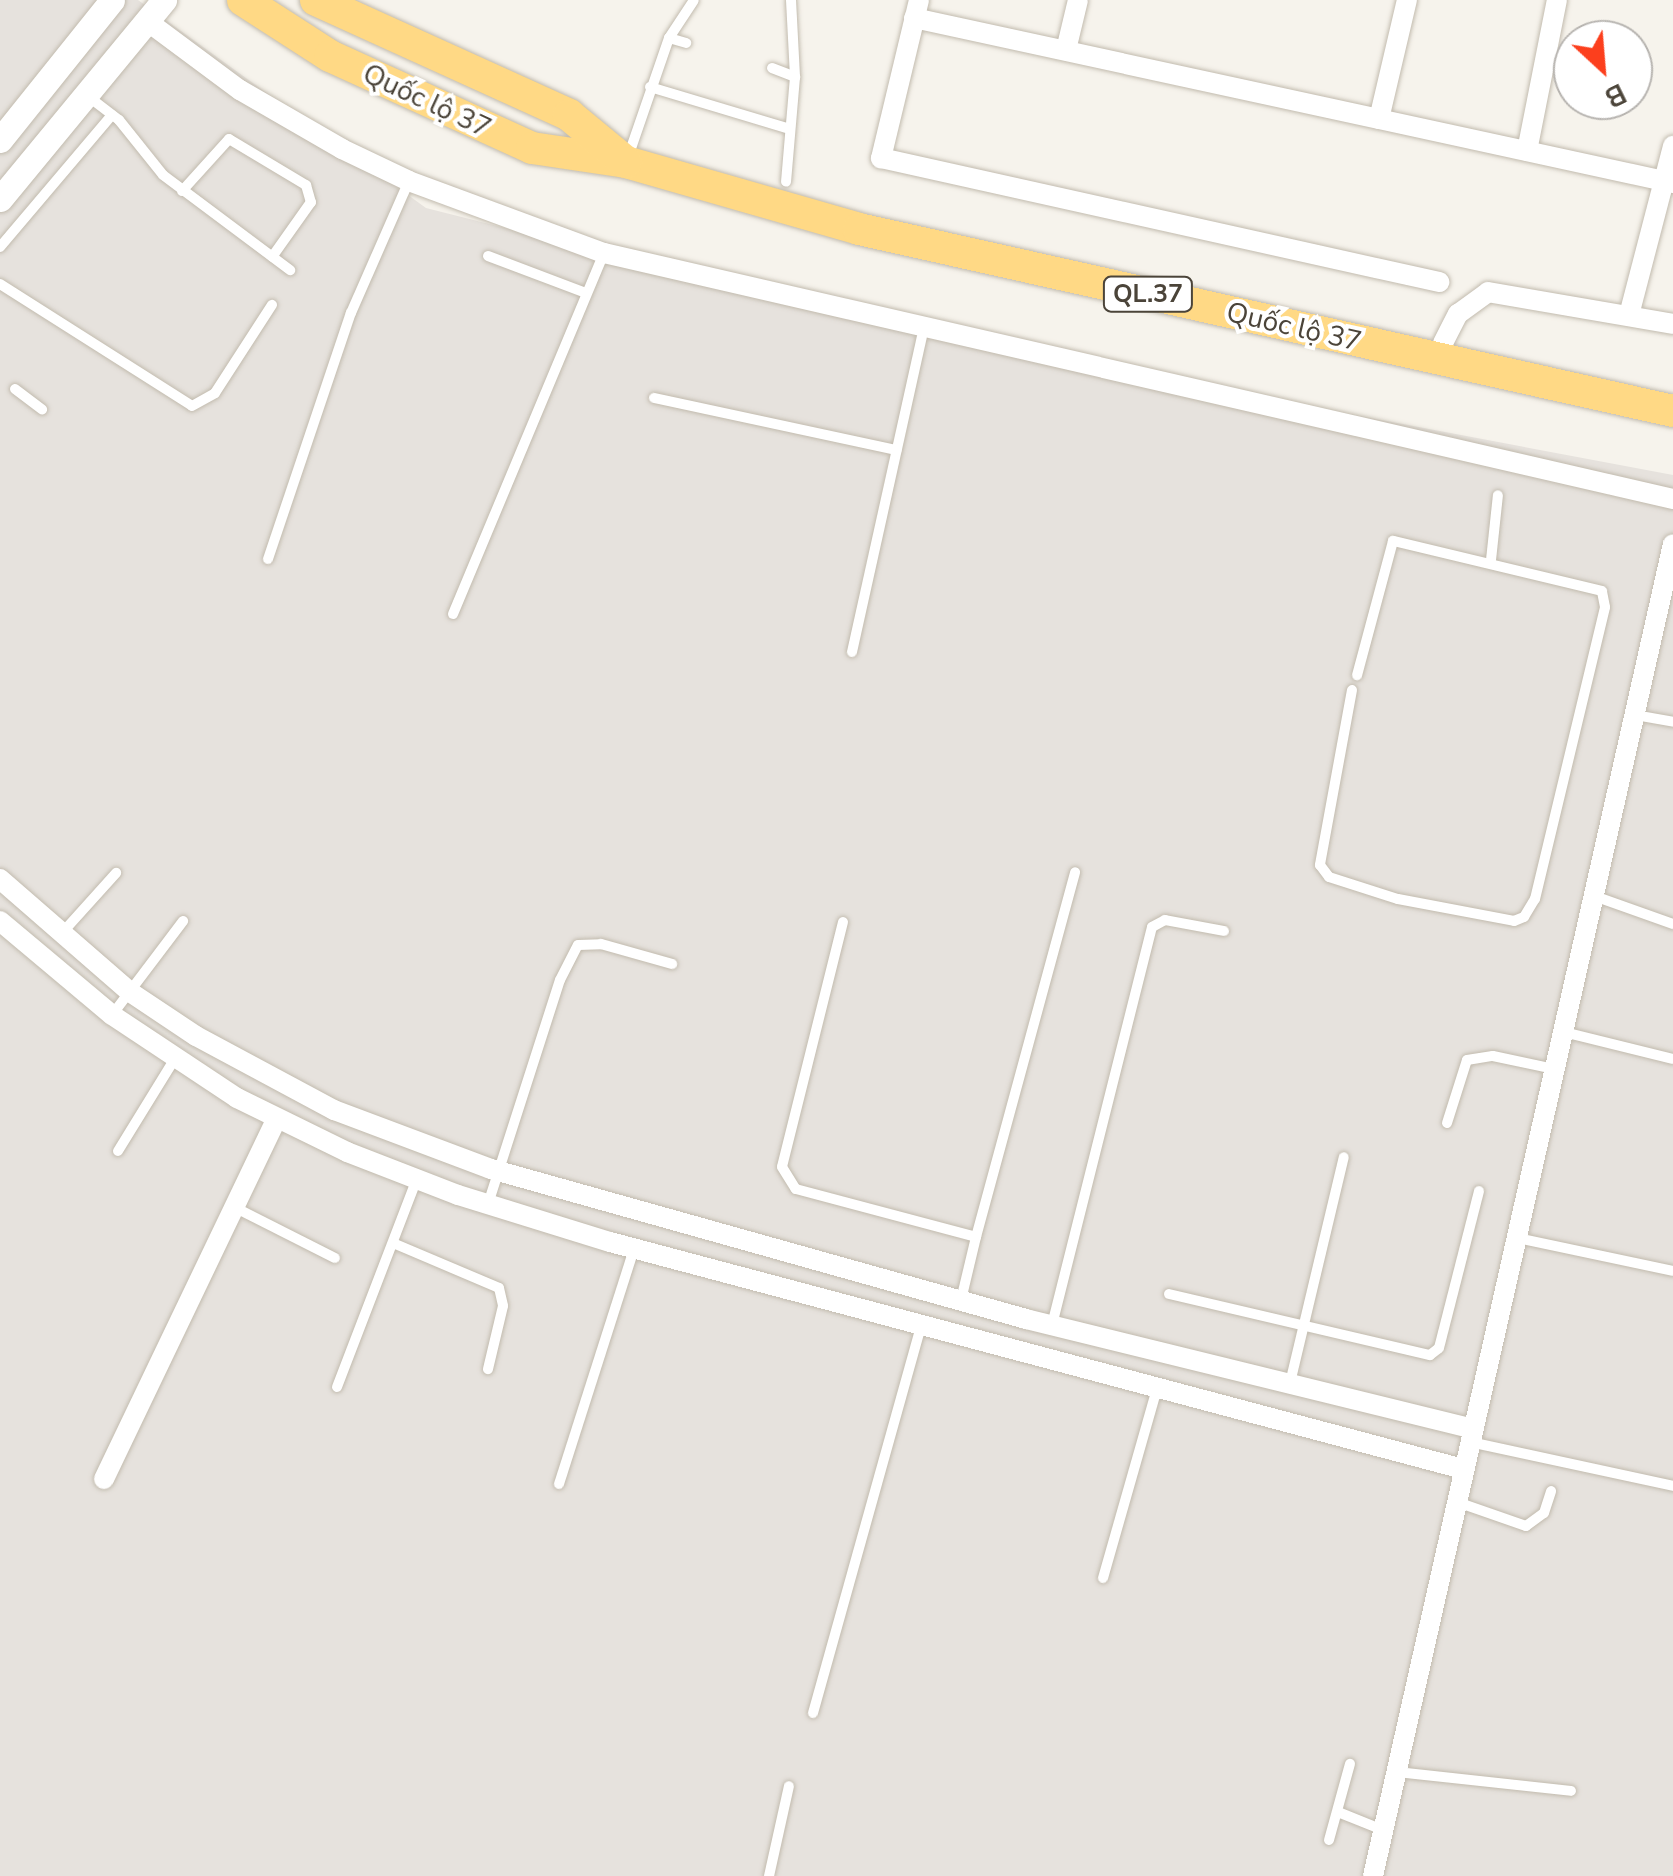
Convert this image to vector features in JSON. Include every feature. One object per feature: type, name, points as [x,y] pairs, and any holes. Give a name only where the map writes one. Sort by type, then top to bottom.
[{"type":"highway","name":"Quốc lộ 37","points":[[243,0],[330,56],[422,102],[532,148],[626,162],[859,229],[1673,411]]},
{"type":"highway","name":"Quốc lộ 37","points":[[316,0],[569,115],[626,162]]},
{"type":"street","points":[[0,140],[112,0]]},
{"type":"street","points":[[120,0],[240,90],[409,181],[604,253],[924,324],[1504,467],[1673,499]]},
{"type":"street","points":[[0,199],[164,0]]},
{"type":"street","points":[[1066,50],[1078,0]]},
{"type":"street","points":[[1379,119],[1407,0]]},
{"type":"street","points":[[1526,150],[1557,0]]},
{"type":"street","points":[[1439,282],[881,158],[916,9],[1066,50],[1669,182]]},
{"type":"street","points":[[56,71],[84,94]]},
{"type":"street","points":[[1629,315],[1669,182],[1673,146]]},
{"type":"street","points":[[1444,343],[1458,314],[1488,292],[1673,324]]},
{"type":"street","points":[[1373,1876],[1673,544]]},
{"type":"street","points":[[0,879],[130,992],[334,1110],[499,1172],[961,1301],[1290,1384],[1471,1435]]},
{"type":"street","points":[[0,921],[112,1015],[174,1060],[276,1120],[418,1179],[634,1248],[1464,1470]]},
{"type":"street","points":[[104,1480],[276,1120]]},
{"type":"lane","points":[[626,162],[670,38],[694,0]]},
{"type":"lane","points":[[786,182],[787,128],[794,77],[791,0]]},
{"type":"lane","points":[[670,38],[686,43]]},
{"type":"lane","points":[[772,68],[794,77]]},
{"type":"lane","points":[[650,86],[787,128]]},
{"type":"lane","points":[[84,94],[112,115],[182,191],[290,270]]},
{"type":"lane","points":[[0,247],[112,115]]},
{"type":"lane","points":[[182,191],[229,139],[306,184],[311,202],[272,257]]},
{"type":"lane","points":[[268,559],[351,313],[409,181]]},
{"type":"lane","points":[[453,614],[604,253]]},
{"type":"lane","points":[[488,256],[586,293]]},
{"type":"lane","points":[[0,284],[192,406],[214,392],[272,305]]},
{"type":"lane","points":[[852,652],[924,324]]},
{"type":"lane","points":[[15,389],[42,409]]},
{"type":"lane","points":[[654,398],[896,450]]},
{"type":"lane","points":[[1491,560],[1498,496]]},
{"type":"lane","points":[[1352,690],[1320,865],[1330,877],[1398,899],[1514,921],[1524,917],[1534,899],[1606,600],[1596,586],[1398,539],[1390,543],[1357,675]]},
{"type":"lane","points":[[1634,715],[1673,722]]},
{"type":"lane","points":[[961,1301],[1075,872]]},
{"type":"lane","points":[[62,933],[116,873]]},
{"type":"lane","points":[[1594,896],[1673,924]]},
{"type":"lane","points":[[1052,1325],[1152,926],[1165,920],[1224,932]]},
{"type":"lane","points":[[112,1015],[184,921]]},
{"type":"lane","points":[[843,922],[782,1167],[796,1189],[976,1237]]},
{"type":"lane","points":[[488,1204],[560,980],[578,946],[600,944],[672,964]]},
{"type":"lane","points":[[1563,1032],[1673,1058]]},
{"type":"lane","points":[[1447,1122],[1468,1060],[1493,1056],[1554,1069]]},
{"type":"lane","points":[[118,1151],[174,1060]]},
{"type":"lane","points":[[1290,1384],[1344,1157]]},
{"type":"lane","points":[[336,1386],[418,1179]]},
{"type":"lane","points":[[1169,1294],[1414,1356],[1436,1352],[1479,1191]]},
{"type":"lane","points":[[234,1206],[335,1258]]},
{"type":"lane","points":[[1516,1238],[1673,1271]]},
{"type":"lane","points":[[393,1242],[499,1288],[504,1306],[488,1369]]},
{"type":"lane","points":[[558,1484],[634,1248]]},
{"type":"lane","points":[[814,1714],[921,1324]]},
{"type":"lane","points":[[1103,1578],[1157,1388]]},
{"type":"lane","points":[[1471,1435],[1673,1486]]},
{"type":"lane","points":[[1456,1502],[1526,1526],[1544,1512],[1551,1491]]},
{"type":"lane","points":[[1329,1840],[1350,1764]]},
{"type":"lane","points":[[1396,1772],[1571,1791]]},
{"type":"lane","points":[[769,1876],[789,1786]]},
{"type":"lane","points":[[1338,1812],[1383,1830]]},
{"type":"shaded area","points":[[0,0],[138,0],[426,208],[926,334],[1673,475],[1673,1876],[0,1876]]}]
